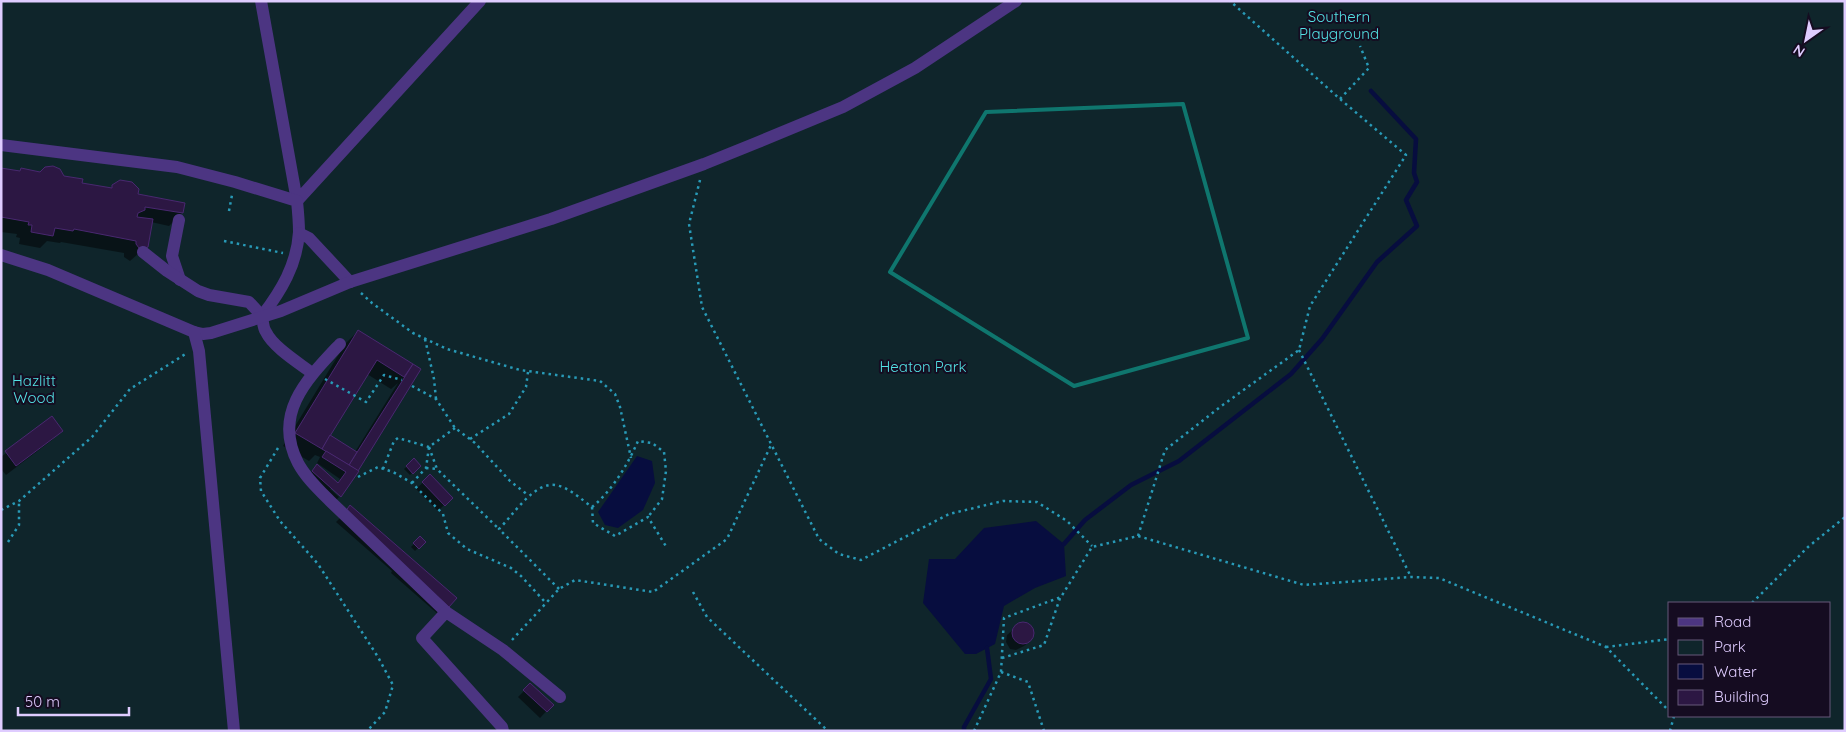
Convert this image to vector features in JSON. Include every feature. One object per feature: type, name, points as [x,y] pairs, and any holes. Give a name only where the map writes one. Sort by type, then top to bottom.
[{"type":"lane","points":[[261,1],[297,201],[299,233],[287,278],[277,296],[262,316]]},
{"type":"lane","points":[[297,201],[480,1]]},
{"type":"lane","points":[[1,255],[48,270],[194,332],[211,333],[231,328],[281,311],[350,282],[551,219],[704,164],[842,107],[915,68],[1016,1]]},
{"type":"lane","points":[[1,145],[177,167],[297,201]]},
{"type":"lane","points":[[179,220],[172,256],[180,280]]},
{"type":"lane","points":[[299,233],[309,238],[350,282]]},
{"type":"lane","points":[[143,252],[180,280],[209,295],[249,302],[262,316],[266,332],[272,340],[312,373]]},
{"type":"lane","points":[[194,332],[199,351],[234,731]]},
{"type":"lane","points":[[340,344],[312,373],[293,403],[289,417],[289,432],[292,449],[298,464],[313,484],[446,612],[503,650],[560,697]]},
{"type":"lane","points":[[446,612],[422,638],[502,727],[503,731]]},
{"type":"path","points":[[1230,1],[1406,155],[1310,306],[1299,350],[1411,577]]},
{"type":"path","points":[[1340,99],[1369,68],[1360,46]]},
{"type":"path","points":[[704,164],[689,224],[702,307],[819,539],[839,554],[861,560],[949,514],[1003,501],[1037,502],[1066,521],[1092,547]]},
{"type":"path","points":[[229,211],[231,201]]},
{"type":"path","points":[[224,240],[283,253]]},
{"type":"path","points":[[350,282],[372,303],[413,333],[448,349],[528,372],[600,381],[615,394],[618,401],[631,458]]},
{"type":"path","points":[[425,339],[434,379],[436,399],[455,428],[470,440],[510,481],[528,495]]},
{"type":"path","points":[[1138,536],[1165,450],[1220,407],[1299,350]]},
{"type":"path","points":[[1,510],[19,501],[92,437],[130,389],[185,353],[199,351]]},
{"type":"path","points":[[470,440],[509,414],[526,387],[528,372]]},
{"type":"path","points":[[312,373],[366,402],[384,375],[402,380]]},
{"type":"path","points":[[412,386],[436,399]]},
{"type":"path","points":[[412,484],[426,468],[430,447],[455,428]]},
{"type":"path","points":[[289,432],[260,478],[261,491],[280,521],[318,564],[394,685],[385,712],[367,731]]},
{"type":"path","points":[[383,469],[394,441],[398,438],[430,447]]},
{"type":"path","points":[[638,441],[652,443],[664,452],[666,471],[662,499],[648,517],[615,536],[593,523],[592,507],[602,500],[631,458],[638,441]]},
{"type":"path","points":[[503,650],[559,589],[575,580],[653,592],[727,539],[771,445]]},
{"type":"path","points":[[430,447],[437,469],[559,589]]},
{"type":"path","points":[[358,477],[378,467],[393,472],[412,484],[443,514],[448,533],[467,549],[511,568],[546,603]]},
{"type":"path","points":[[426,468],[437,469]]},
{"type":"path","points":[[499,529],[523,504],[528,495],[544,487],[555,485],[570,491],[592,507]]},
{"type":"path","points":[[8,542],[19,525],[19,501]]},
{"type":"path","points":[[648,517],[668,548]]},
{"type":"path","points":[[1753,602],[1808,547],[1845,517]]},
{"type":"path","points":[[1002,658],[1044,645],[1060,597],[1092,547],[1138,536],[1304,585],[1411,577],[1439,578],[1606,646],[1668,710]]},
{"type":"path","points":[[693,592],[707,617],[828,731]]},
{"type":"path","points":[[974,731],[1002,672],[1004,618],[1060,597]]},
{"type":"path","points":[[1606,646],[1668,639]]},
{"type":"path","points":[[1002,672],[1028,682],[1044,731]]},
{"type":"path","points":[[1670,731],[1674,717]]},
{"type":"highlighted area","points":[[1183,104],[1248,338],[1074,386],[890,272],[986,112]]},
{"type":"green space","name":"Heaton Park","points":[[1,1],[1845,1],[1845,731],[1,731]]},
{"type":"water","points":[[637,456],[652,461],[655,483],[643,510],[618,528],[605,525],[598,512]]},
{"type":"water","points":[[1036,521],[1064,544],[1066,576],[1035,588],[1004,606],[995,644],[976,654],[965,654],[923,603],[929,559],[955,559],[984,528]]},
{"type":"building","points":[[53,166],[60,169],[64,176],[83,179],[82,183],[112,188],[112,185],[120,180],[132,182],[139,189],[138,194],[185,203],[183,213],[145,207],[145,210],[138,213],[137,217],[153,219],[148,247],[144,249],[139,248],[136,241],[74,229],[73,231],[55,228],[53,236],[31,232],[32,225],[28,225],[29,222],[1,217],[1,168],[20,171],[21,168],[40,172],[45,167]]},
{"type":"building","points":[[358,330],[413,364],[404,377],[377,360],[322,449],[295,433]]},
{"type":"building","points":[[413,364],[421,369],[358,471],[349,465]]},
{"type":"building","points":[[52,416],[63,431],[16,466],[5,451]]},
{"type":"building","points":[[330,435],[357,452],[349,465],[322,449]]},
{"type":"building","points":[[326,451],[359,471],[341,497],[312,471],[317,464],[338,483],[346,472],[322,457]]},
{"type":"building","points":[[414,458],[421,466],[413,474],[406,466]]},
{"type":"building","points":[[430,474],[453,498],[445,506],[422,482]]},
{"type":"building","points":[[350,505],[457,598],[449,607],[345,512]]},
{"type":"building","points":[[420,536],[426,542],[419,549],[413,543]]},
{"type":"building","points":[[1019,622],[1027,622],[1034,629],[1034,637],[1027,644],[1019,644],[1012,637],[1012,629]]},
{"type":"building","points":[[530,683],[554,705],[547,712],[523,690]]},
{"type":"waterway","points":[[1064,544],[1085,520],[1131,485],[1179,461],[1291,374],[1322,339],[1377,262],[1417,226],[1406,200],[1417,182],[1414,173],[1416,139],[1371,91]]},
{"type":"waterway","points":[[964,731],[964,727],[991,679],[987,648]]},
{"type":"park label","name":"Southern Playground","points":[[1339,24]]},
{"type":"park label","name":"Hazlitt Wood","points":[[34,388]]}]
